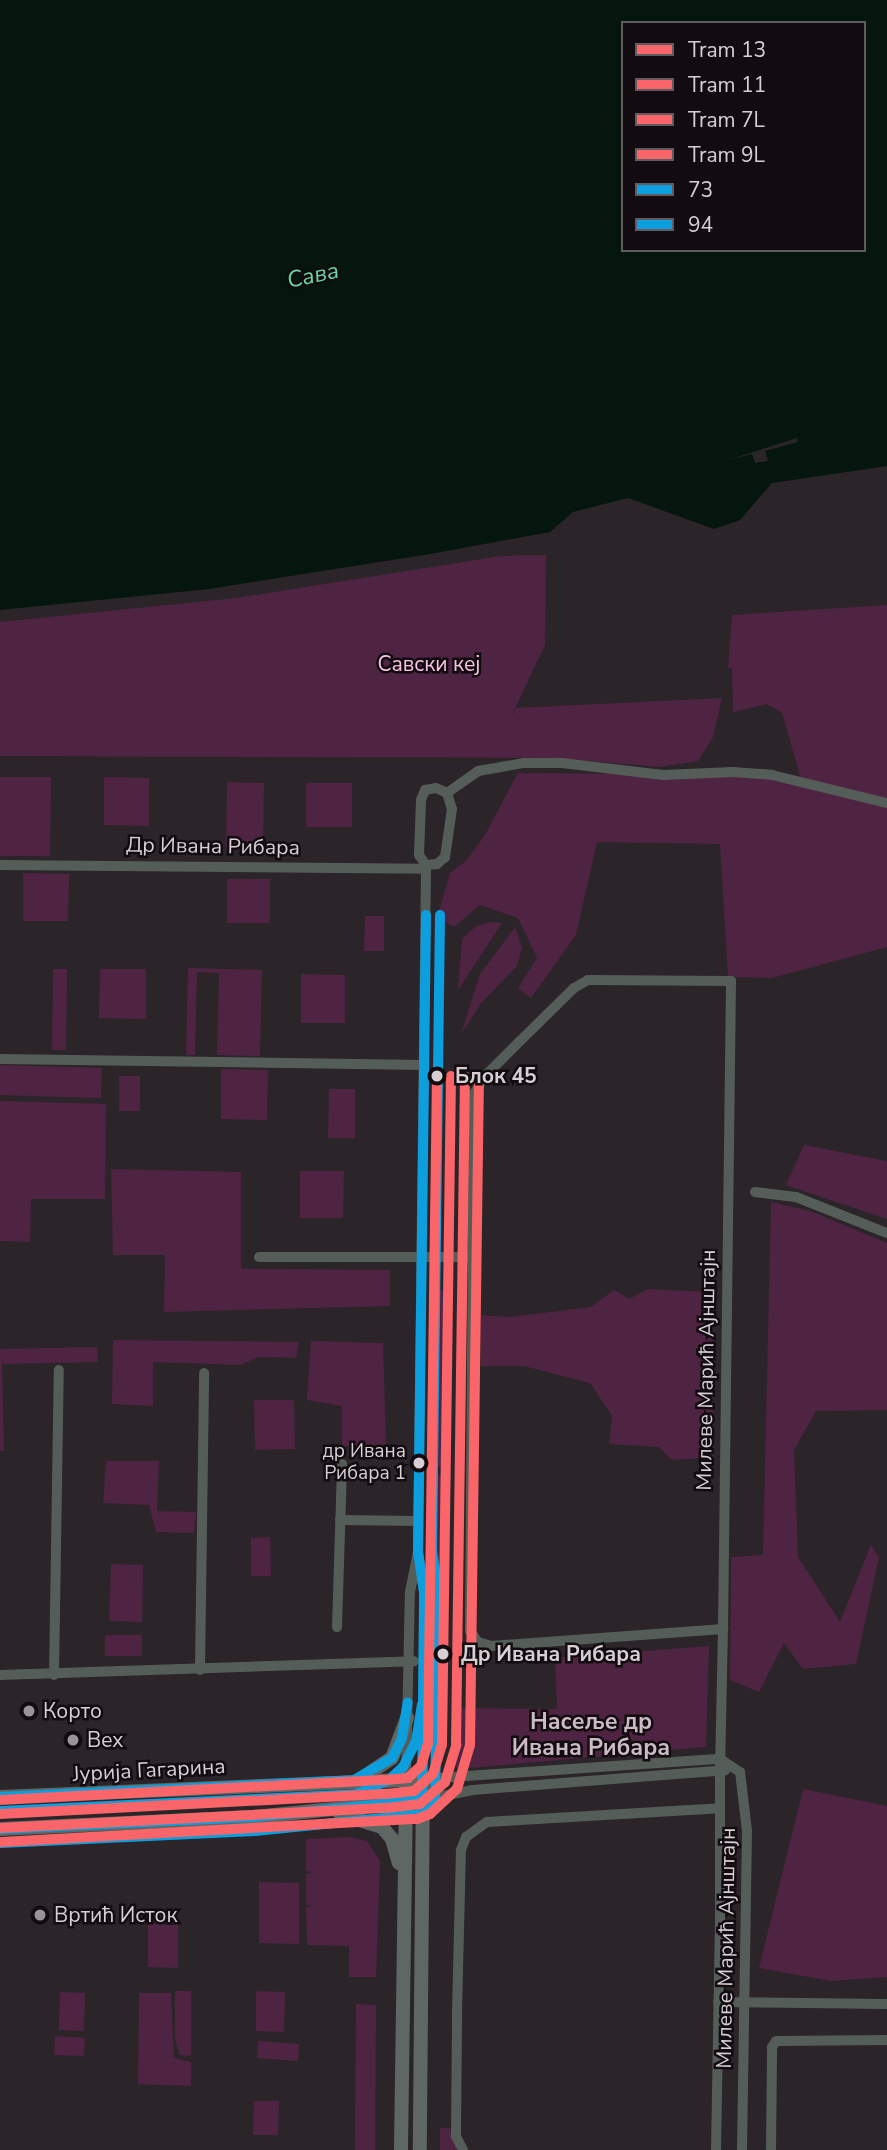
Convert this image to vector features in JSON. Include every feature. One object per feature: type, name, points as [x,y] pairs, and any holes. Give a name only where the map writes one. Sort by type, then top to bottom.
[{"type":"main road","points":[[354,1780],[386,1765],[400,1744],[407,1718]]},
{"type":"main road","points":[[401,2150],[406,1778]]},
{"type":"main road","name":"Јурија Гагарина","points":[[0,1797],[423,1779]]},
{"type":"main road","points":[[420,2150],[423,1779]]},
{"type":"main road","points":[[0,1829],[329,1811],[422,1800]]},
{"type":"main road","points":[[329,1811],[382,1827],[392,1839],[403,1874]]},
{"type":"street","points":[[447,793],[478,771],[524,763],[603,766],[663,775],[703,772],[801,779],[887,803]]},
{"type":"street","points":[[423,1779],[424,1592],[418,1552],[418,1521],[426,867],[419,855],[421,800],[430,788],[447,793]]},
{"type":"street","points":[[426,867],[437,864],[445,857],[452,809],[447,793]]},
{"type":"street","name":"Др Ивана Рибара","points":[[0,865],[426,867]]},
{"type":"street","name":"Милеве Марић Ајнштајн","points":[[472,1258],[474,1094],[483,1078],[574,988],[588,980],[731,981],[716,2150]]},
{"type":"street","points":[[0,1059],[424,1065]]},
{"type":"street","points":[[755,1192],[796,1197],[887,1233]]},
{"type":"street","points":[[259,1256],[472,1258],[467,1614],[473,1636],[484,1645],[723,1629]]},
{"type":"street","points":[[54,1675],[59,1370]]},
{"type":"street","points":[[200,1670],[204,1373]]},
{"type":"street","points":[[337,1628],[342,1464]]},
{"type":"street","points":[[341,1520],[418,1521]]},
{"type":"street","points":[[406,1778],[410,1592],[418,1552]]},
{"type":"street","points":[[0,1675],[424,1661]]},
{"type":"street","points":[[720,1759],[734,1765]]},
{"type":"street","name":"Јурија Гагарина","points":[[423,1779],[720,1759]]},
{"type":"street","points":[[422,1800],[473,1790],[719,1771],[734,1765]]},
{"type":"street","name":"Милеве Марић Ајнштајн","points":[[734,1765],[742,1778],[747,1815],[742,2150]]},
{"type":"street","points":[[463,2150],[456,2136],[460,1850],[470,1832],[488,1822],[720,1808]]},
{"type":"street","points":[[718,2002],[887,2004]]},
{"type":"street","points":[[771,2150],[772,2047],[776,2041],[887,2040]]},
{"type":"green space","name":"Савски кеј","points":[[546,555],[545,645],[509,721],[516,708],[722,698],[713,737],[698,761],[659,767],[557,758],[0,756],[0,622],[236,598],[501,556]]},
{"type":"green space","points":[[887,605],[887,802],[801,779],[782,713],[767,704],[733,712],[732,668],[728,668],[732,615]]},
{"type":"green space","points":[[518,773],[772,775],[887,807],[887,947],[772,978],[728,977],[720,844],[597,842],[576,935],[531,998],[518,988],[537,958],[518,918],[480,905],[454,927],[437,918],[450,873],[466,861],[485,835]]},
{"type":"green space","points":[[0,777],[51,777],[50,856],[0,856]]},
{"type":"green space","points":[[104,777],[149,778],[149,826],[104,825]]},
{"type":"green space","points":[[227,782],[264,783],[263,850],[226,850]]},
{"type":"green space","points":[[306,783],[352,783],[352,827],[306,827]]},
{"type":"green space","points":[[23,873],[69,874],[68,921],[23,921]]},
{"type":"green space","points":[[227,879],[270,879],[270,923],[227,923]]},
{"type":"green space","points":[[365,916],[384,916],[384,951],[364,951]]},
{"type":"green space","points":[[488,922],[502,923],[458,990],[462,939],[475,927]]},
{"type":"green space","points":[[515,927],[522,948],[517,966],[482,1002],[461,1034],[480,974]]},
{"type":"green space","points":[[188,968],[262,970],[260,1056],[217,1055],[219,973],[197,972],[195,1055],[186,1055]]},
{"type":"green space","points":[[53,969],[67,969],[66,1050],[52,1050]]},
{"type":"green space","points":[[100,969],[146,969],[146,1019],[99,1018]]},
{"type":"green space","points":[[301,974],[345,975],[345,1023],[301,1023]]},
{"type":"green space","points":[[0,1065],[102,1068],[101,1098],[0,1095]]},
{"type":"green space","points":[[221,1069],[268,1070],[267,1120],[221,1119]]},
{"type":"green space","points":[[119,1076],[140,1076],[140,1111],[119,1111]]},
{"type":"green space","points":[[329,1089],[355,1089],[355,1138],[328,1138]]},
{"type":"green space","points":[[0,1101],[106,1104],[105,1199],[31,1199],[30,1242],[0,1241]]},
{"type":"green space","points":[[433,1114],[441,1114],[441,1242],[431,1240]]},
{"type":"green space","points":[[804,1145],[887,1161],[887,1219],[786,1185]]},
{"type":"green space","points":[[111,1169],[241,1172],[241,1269],[390,1270],[390,1306],[164,1312],[165,1255],[113,1255]]},
{"type":"green space","points":[[300,1171],[344,1171],[343,1218],[300,1218]]},
{"type":"green space","points":[[771,1202],[810,1211],[887,1243],[887,1410],[816,1411],[794,1450],[798,1557],[840,1622],[871,1545],[879,1557],[856,1664],[803,1669],[784,1643],[759,1692],[730,1680],[731,1557],[763,1555]]},
{"type":"green space","points":[[431,1289],[444,1290],[443,1467],[428,1465]]},
{"type":"green space","points":[[648,1289],[711,1292],[714,1457],[672,1460],[659,1447],[609,1444],[612,1416],[590,1383],[524,1366],[481,1366],[481,1315],[510,1317],[591,1307],[614,1290],[629,1299]]},
{"type":"green space","points":[[113,1340],[299,1342],[296,1358],[258,1357],[241,1365],[153,1362],[153,1406],[112,1404]]},
{"type":"green space","points":[[311,1341],[383,1343],[386,1445],[342,1446],[342,1406],[307,1400]]},
{"type":"green space","points":[[97,1347],[98,1362],[2,1364],[4,1451],[0,1451],[0,1349]]},
{"type":"green space","points":[[254,1400],[294,1400],[295,1449],[255,1450]]},
{"type":"green space","points":[[106,1461],[159,1461],[157,1511],[196,1512],[194,1533],[156,1532],[149,1505],[103,1503]]},
{"type":"green space","points":[[427,1475],[442,1475],[437,1642],[427,1639]]},
{"type":"green space","points":[[270,1537],[271,1576],[251,1576],[251,1538]]},
{"type":"green space","points":[[111,1564],[143,1565],[142,1622],[109,1621]]},
{"type":"green space","points":[[105,1635],[142,1635],[142,1656],[105,1656]]},
{"type":"green space","points":[[709,1646],[706,1747],[458,1769],[451,1763],[453,1708],[557,1709],[555,1658]]},
{"type":"green space","points":[[803,1789],[887,1806],[887,1977],[831,1981],[759,1968]]},
{"type":"green space","points":[[351,1837],[367,1841],[380,1861],[376,1977],[349,1977],[349,1946],[307,1945],[306,1908],[312,1905],[306,1905],[306,1875],[312,1872],[306,1871],[306,1839]]},
{"type":"green space","points":[[259,1882],[299,1883],[299,1944],[259,1943]]},
{"type":"green space","points":[[148,1924],[178,1925],[178,1968],[148,1967]]},
{"type":"green space","points":[[175,1991],[191,1991],[191,2056],[180,2055],[175,2040]]},
{"type":"green space","points":[[256,1991],[285,1992],[284,2032],[256,2031]]},
{"type":"green space","points":[[60,1992],[85,1993],[84,2031],[59,2030]]},
{"type":"green space","points":[[139,1993],[171,1993],[174,2058],[191,2062],[191,2086],[138,2084]]},
{"type":"green space","points":[[356,2004],[376,2005],[375,2150],[355,2150]]},
{"type":"green space","points":[[55,2036],[85,2038],[84,2056],[54,2055]]},
{"type":"green space","points":[[258,2041],[299,2044],[298,2061],[257,2058]]},
{"type":"green space","points":[[254,2101],[279,2101],[278,2135],[253,2135]]},
{"type":"green space","points":[[440,2128],[450,2128],[457,2150],[440,2150]]},
{"type":"water","name":"Сава","points":[[0,0],[887,0],[887,466],[772,483],[740,520],[714,529],[628,498],[573,512],[550,532],[209,589],[0,610]]},
{"type":"pier","points":[[797,438],[798,442],[765,451],[768,461],[755,463],[752,454],[725,461]]},
{"type":"tram line","name":"7L","points":[[0,1800],[385,1780],[408,1778],[421,1766],[428,1743],[437,1076]]},
{"type":"tram line","name":"13","points":[[0,1814],[386,1794],[414,1791],[433,1774],[442,1745],[451,1076]]},
{"type":"tram line","name":"11","points":[[1,1828],[387,1808],[420,1804],[445,1782],[456,1745],[465,1076]]},
{"type":"tram line","name":"9L","points":[[1,1842],[417,1819],[430,1814],[457,1789],[470,1745],[479,1076]]},
{"type":"transit line","name":"73","points":[[0,1829],[254,1817],[422,1800],[424,1592],[418,1552],[426,915]]},
{"type":"transit line","name":"94","points":[[1,1843],[255,1831],[423,1814],[435,1805],[438,1592],[432,1551],[440,915]]},
{"type":"transit line","name":"73","points":[[0,1797],[354,1780],[392,1758],[402,1738],[408,1702]]},
{"type":"transit line","name":"94","points":[[1,1811],[357,1794],[390,1779],[403,1767],[416,1742],[422,1704]]},
{"type":"place","name":"Блок 45","points":[[437,1076]]},
{"type":"place","name":"др Ивана Рибара 1","points":[[419,1463]]},
{"type":"place","name":"Др Ивана Рибара","points":[[443,1654]]},
{"type":"place","name":"Корто","points":[[29,1711]]},
{"type":"place","name":"Bex","points":[[73,1740]]},
{"type":"place","name":"Вртић Исток","points":[[40,1915]]},
{"type":"district","name":"Насеље др Ивана Рибара","points":[[591,1735]]}]
